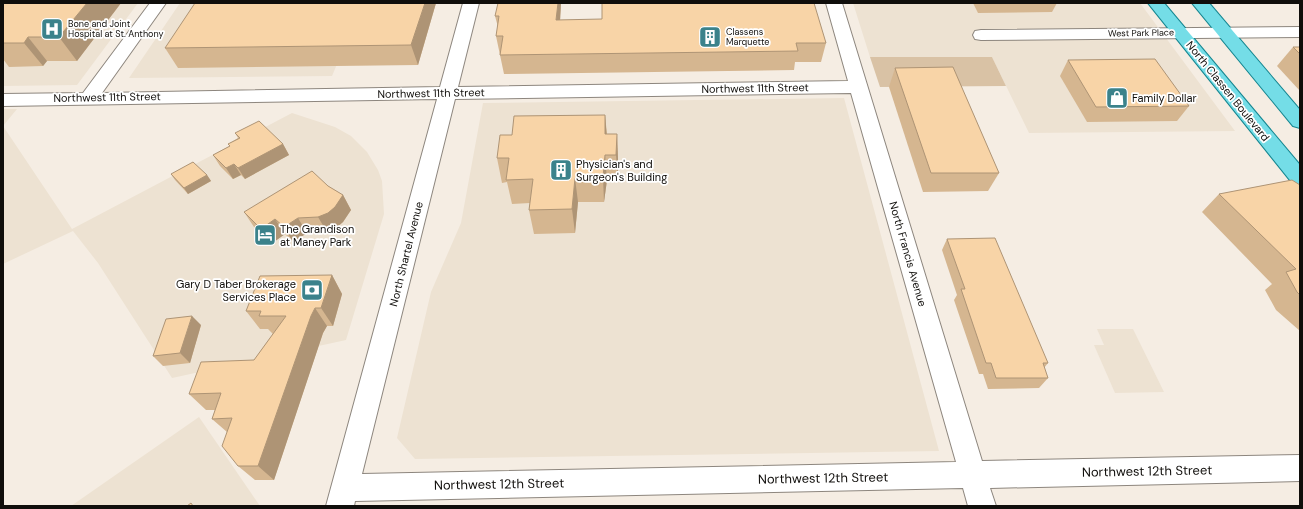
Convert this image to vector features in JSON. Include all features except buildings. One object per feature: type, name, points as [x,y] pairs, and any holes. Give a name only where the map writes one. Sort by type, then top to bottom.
[{"type":"main road","name":"North Classen Boulevard","points":[[1156,3],[1300,179]]},
{"type":"main road","points":[[1200,3],[1300,122]]},
{"type":"street","points":[[89,98],[158,3]]},
{"type":"street","name":"North Shartel Avenue","points":[[343,497],[471,3]]},
{"type":"street","name":"North Francis Avenue","points":[[834,3],[982,506]]},
{"type":"street","name":"West Park Place","points":[[981,35],[1300,32]]},
{"type":"street","name":"Northwest 11th Street","points":[[3,100],[448,92],[859,87]]},
{"type":"street","name":"Northwest 12th Street","points":[[343,497],[973,474],[1300,468]]},
{"type":"shaded area","name":"Bone and Joint Hospital at St. Anthony","points":[[3,3],[138,3],[77,85],[3,86]]},
{"type":"shaded area","points":[[180,3],[390,3],[348,38],[332,76],[129,78]]},
{"type":"shaded area","points":[[853,3],[1140,3],[1235,131],[1029,133],[992,57],[870,57]]},
{"type":"shaded area","points":[[870,57],[992,57],[1006,86],[880,87]]},
{"type":"shaded area","points":[[844,98],[939,451],[415,459],[397,438],[431,292],[461,223],[483,103]]},
{"type":"shaded area","points":[[3,109],[17,109],[3,126]]},
{"type":"shaded area","points":[[292,113],[335,127],[351,136],[367,152],[378,170],[382,181],[384,214],[346,340],[172,378],[98,263],[73,231],[3,264],[3,126],[72,229]]},
{"type":"shaded area","points":[[1097,329],[1133,329],[1164,392],[1115,393],[1094,345],[1104,345]]},
{"type":"shaded area","points":[[199,417],[260,506],[71,506]]},
{"type":"place","name":"Bone and Joint Hospital at St. Anthony","points":[[52,29]]},
{"type":"place","name":"Classens Marquette","points":[[710,37]]},
{"type":"place","name":"Family Dollar","points":[[1117,98]]},
{"type":"place","name":"Physician's and Surgeon's Building","points":[[561,170]]},
{"type":"place","name":"The Grandison at Maney Park","points":[[265,235]]},
{"type":"place","name":"Gary D Taber Brokerage Services Place","points":[[312,290]]}]
